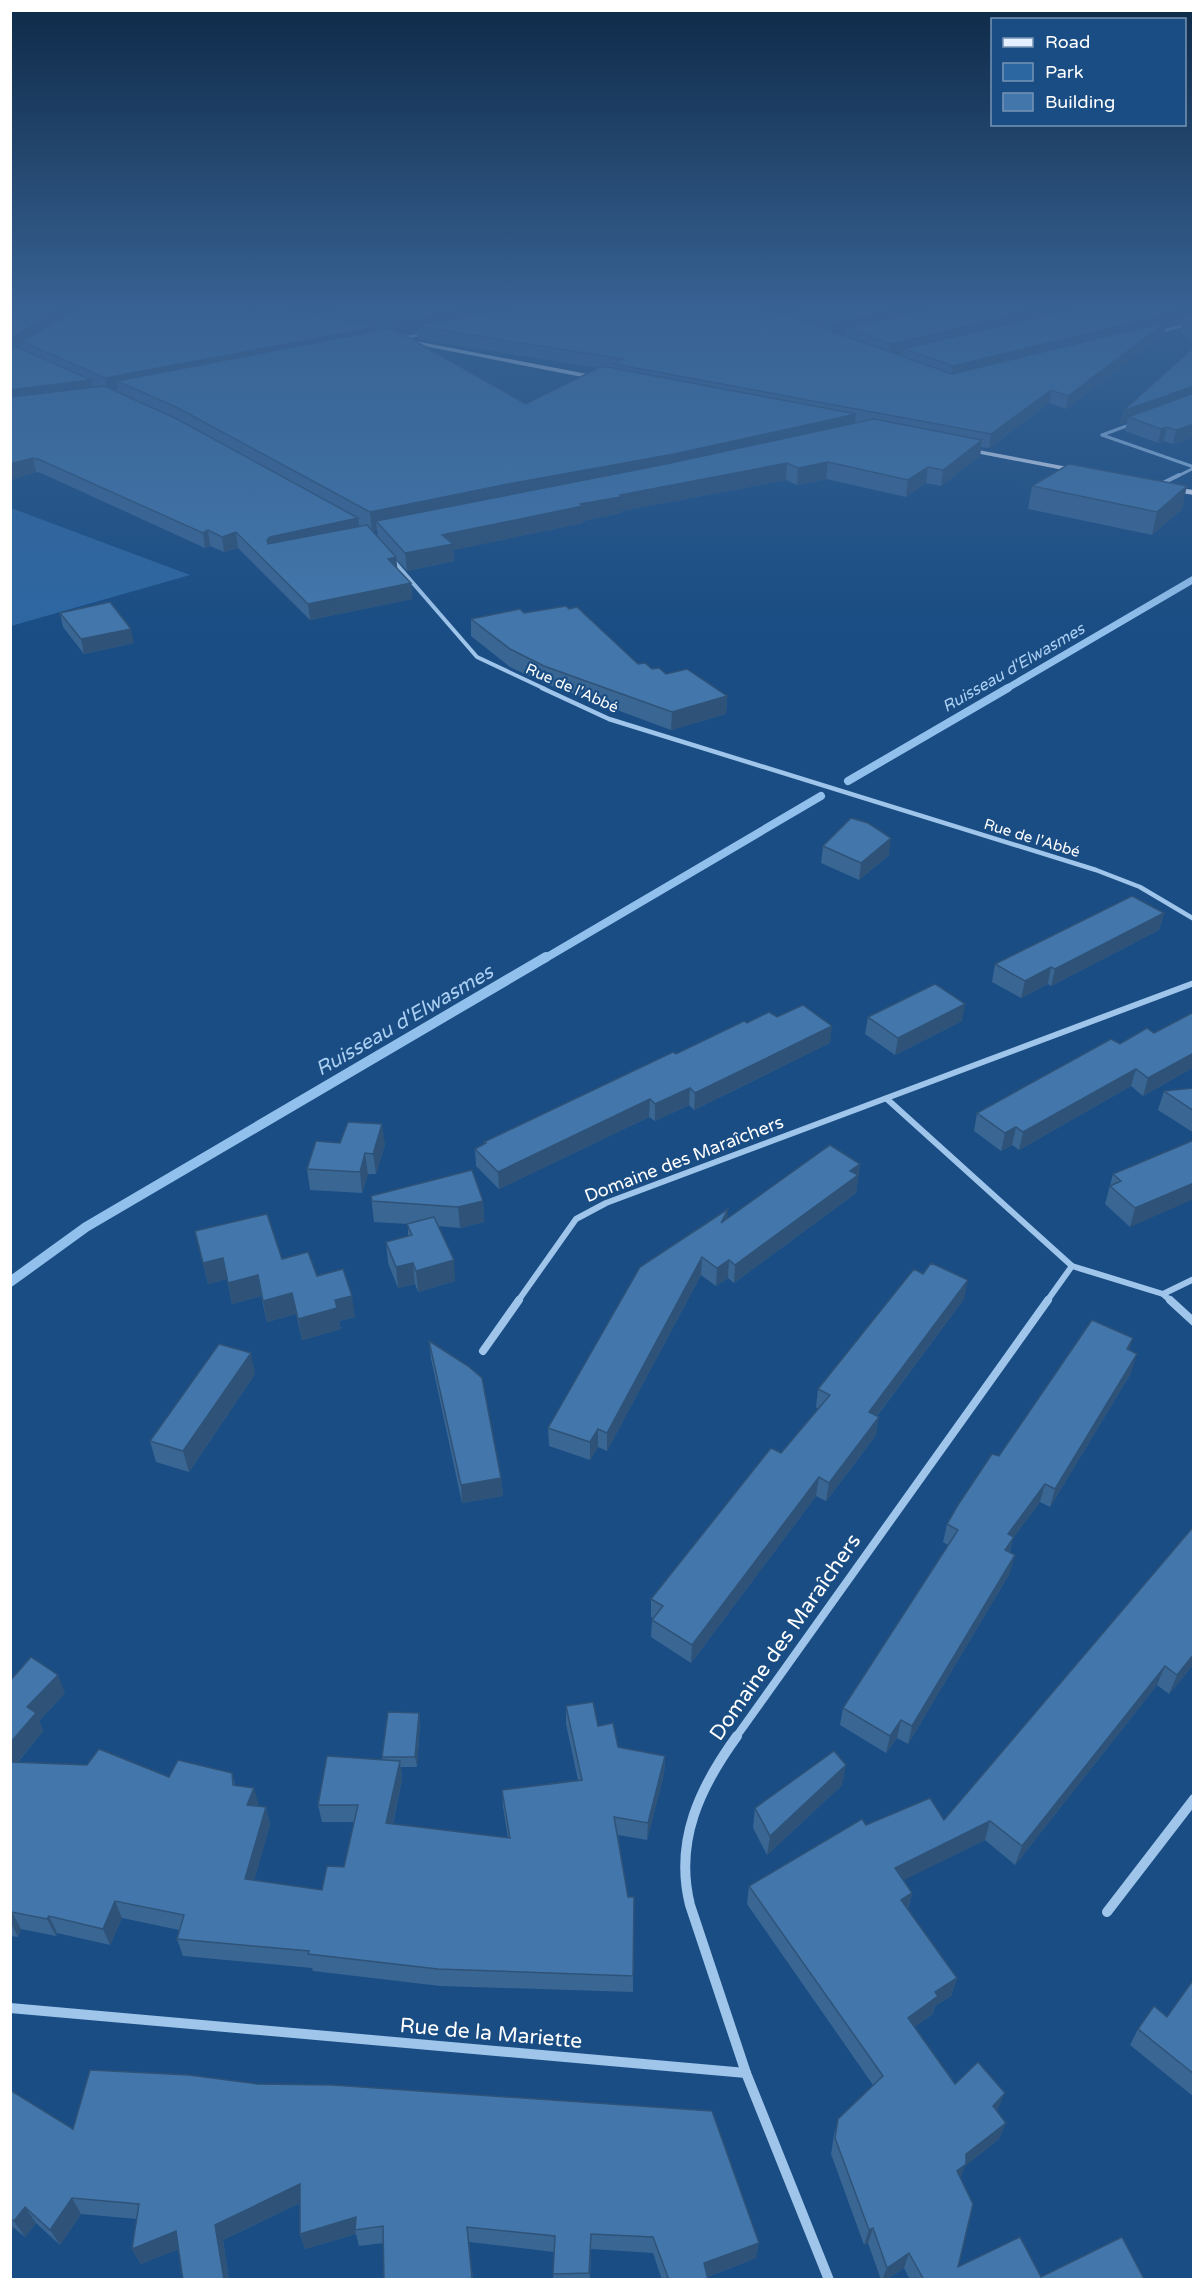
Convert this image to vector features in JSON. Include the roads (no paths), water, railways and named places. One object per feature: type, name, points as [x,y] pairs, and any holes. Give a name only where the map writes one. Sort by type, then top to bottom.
[{"type":"main road","points":[[946,446],[1091,473]]},
{"type":"main road","points":[[1146,484],[1194,493]]},
{"type":"street","points":[[1135,423],[1102,435],[1194,467]]},
{"type":"street","points":[[1158,486],[1194,467]]},
{"type":"street","name":"Rue de l'Abbé","points":[[391,558],[477,657],[609,719],[1096,870],[1140,887],[1194,919]]},
{"type":"street","name":"Domaine des Maraîchers","points":[[483,1351],[576,1219],[606,1203],[1194,983]]},
{"type":"street","points":[[887,1099],[1072,1266],[1163,1294],[1194,1322]]},
{"type":"street","name":"Domaine des Maraîchers","points":[[746,2073],[690,1905],[684,1878],[688,1837],[697,1805],[715,1766],[1072,1266]]},
{"type":"street","points":[[1163,1294],[1194,1279]]},
{"type":"street","points":[[1107,1912],[1194,1799]]},
{"type":"street","name":"Rue de la Mariette","points":[[10,2008],[746,2073]]},
{"type":"street","points":[[746,2073],[829,2280]]},
{"type":"waterway","name":"Ruisseau d'Elwasmes","points":[[1006,689],[1194,579]]},
{"type":"waterway","name":"Ruisseau d'Elwasmes","points":[[848,781],[1008,688]]},
{"type":"waterway","name":"Ruisseau d'Elwasmes","points":[[544,959],[821,796]]},
{"type":"waterway","name":"Ruisseau d'Elwasmes","points":[[10,1282],[86,1227],[546,957]]}]
